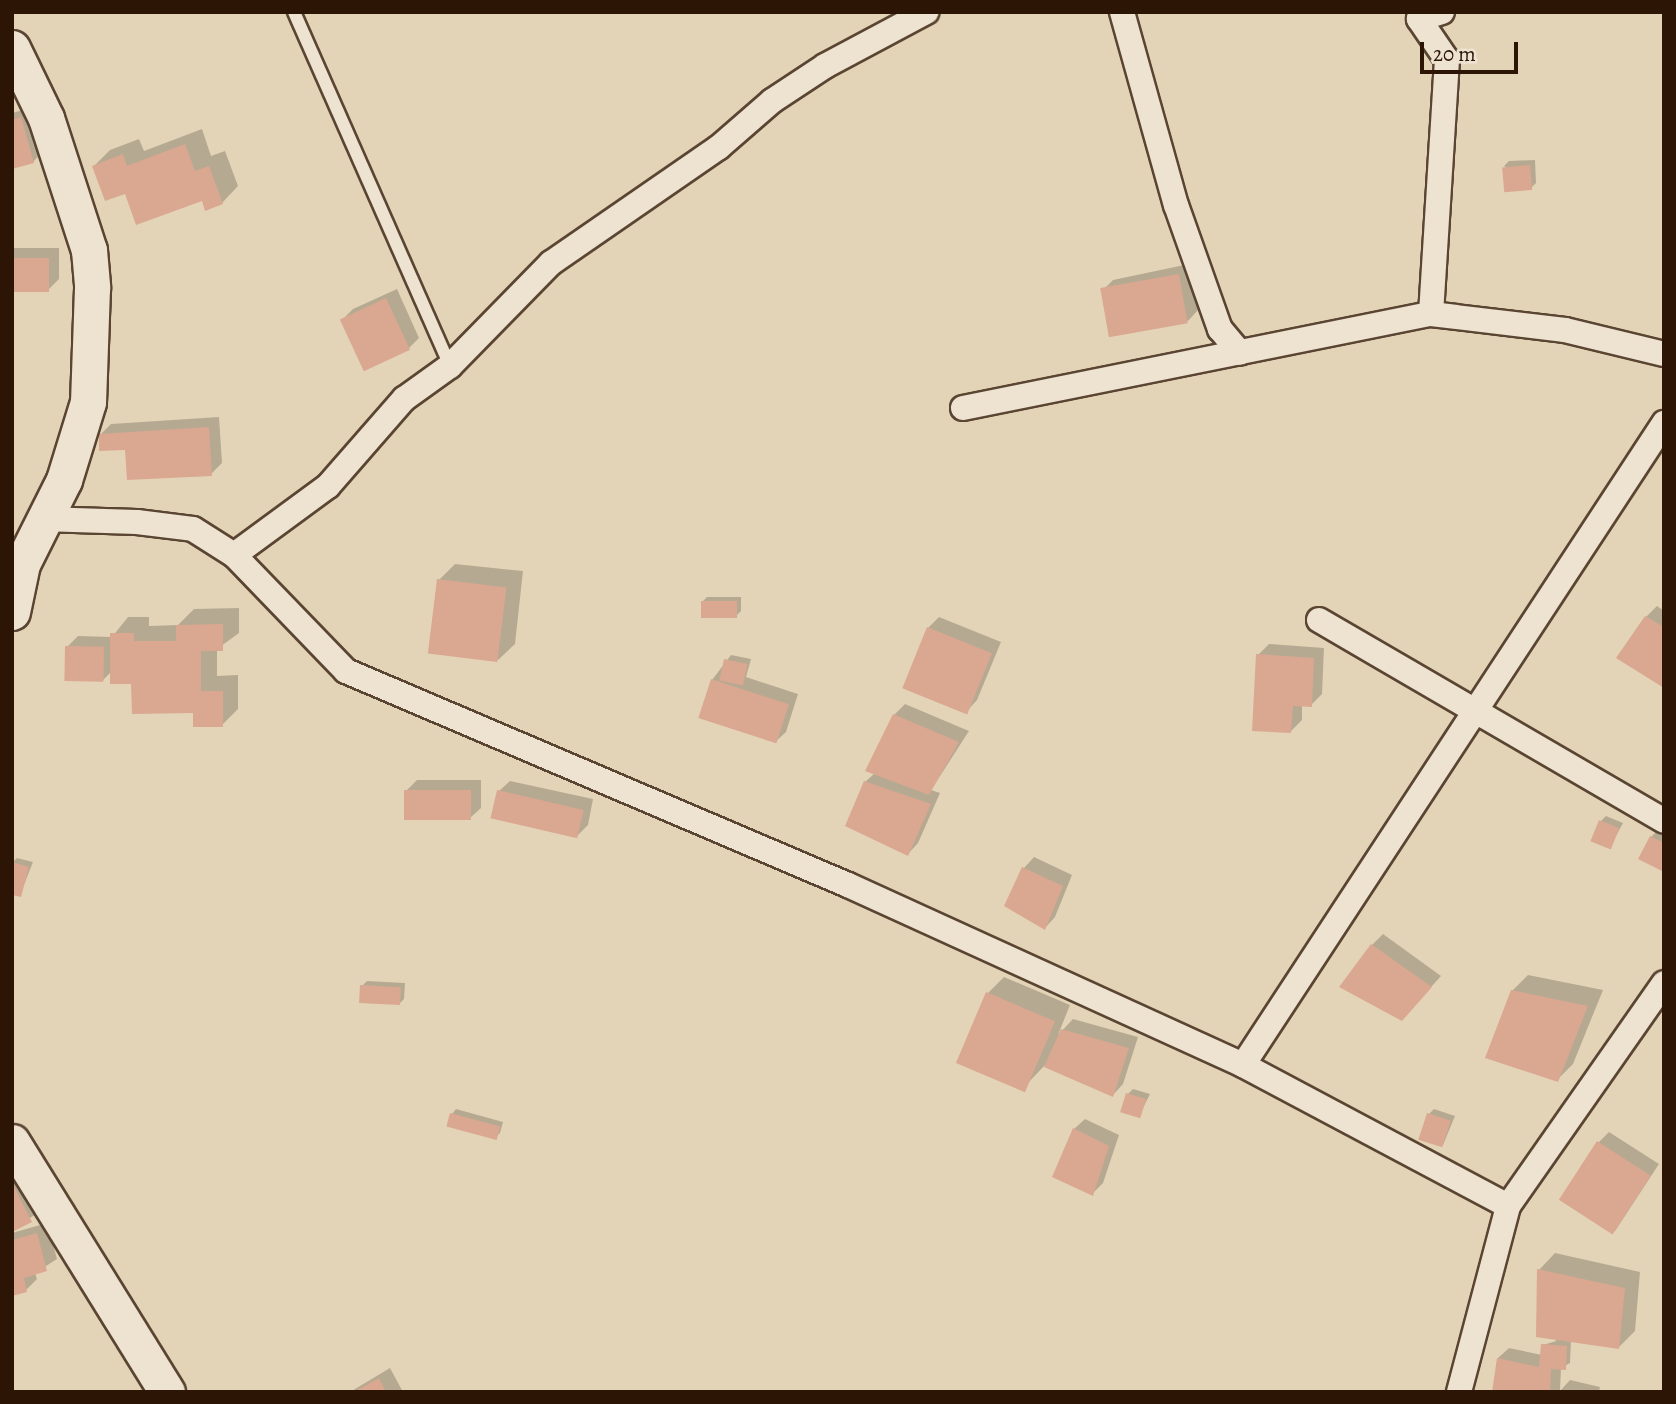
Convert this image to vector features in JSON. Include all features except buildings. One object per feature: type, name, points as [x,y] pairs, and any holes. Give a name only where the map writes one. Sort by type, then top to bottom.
[{"type":"street","points":[[234,555],[328,486],[404,399],[450,366],[551,263],[718,148],[772,101],[825,66],[926,12]]},
{"type":"street","points":[[1122,12],[1176,205],[1220,329],[1240,352]]},
{"type":"street","points":[[1431,314],[1447,60],[1417,16],[1442,12]]},
{"type":"street","points":[[12,48],[46,118],[90,263],[88,402],[64,480],[42,519],[22,564],[12,612]]},
{"type":"street","points":[[963,408],[1431,314],[1565,330],[1664,354]]},
{"type":"street","points":[[1243,1065],[1664,423]]},
{"type":"street","points":[[42,519],[137,522],[193,529],[234,555],[346,671],[836,879],[1243,1065],[1508,1206]]},
{"type":"street","points":[[1319,620],[1664,821]]},
{"type":"street","points":[[1459,1392],[1508,1206],[1664,983]]},
{"type":"street","points":[[12,1142],[167,1392]]},
{"type":"lane","points":[[294,12],[450,366]]}]
